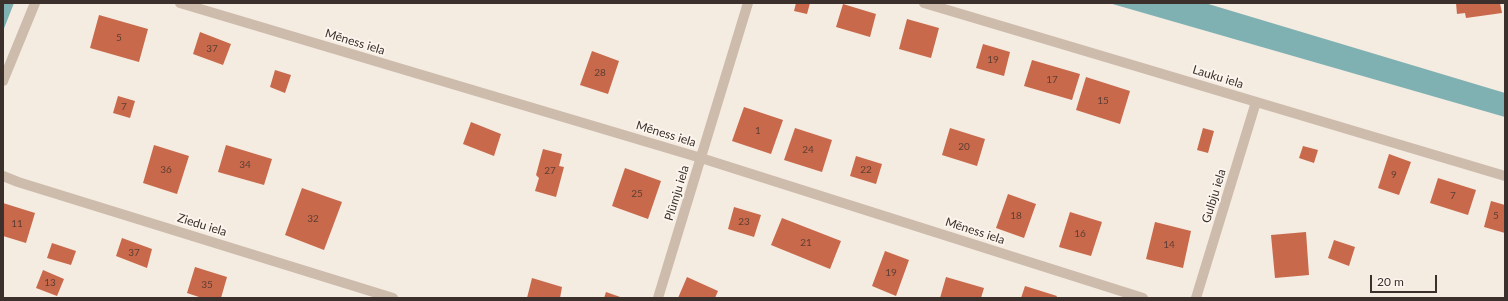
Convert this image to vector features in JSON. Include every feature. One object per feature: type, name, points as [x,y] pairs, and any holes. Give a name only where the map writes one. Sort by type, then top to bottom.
[{"type":"street","points":[[3,81],[36,3]]},
{"type":"street","name":"Mēness iela","points":[[180,3],[701,158],[1142,298]]},
{"type":"street","name":"Plūmju iela","points":[[658,298],[748,3]]},
{"type":"street","name":"Lauku iela","points":[[924,3],[1505,176]]},
{"type":"street","name":"Gulbju iela","points":[[1196,298],[1256,102]]},
{"type":"street","name":"Ziedu iela","points":[[3,176],[18,182],[393,298]]},
{"type":"water","points":[[3,3],[14,3],[3,31]]},
{"type":"water","points":[[1109,3],[1205,3],[1505,93],[1505,117]]},
{"type":"building","points":[[796,3],[810,3],[807,14],[794,11]]},
{"type":"building","points":[[1456,3],[1500,3],[1502,13],[1466,18],[1465,13],[1457,14]]},
{"type":"building","points":[[843,4],[876,14],[870,37],[836,27]]},
{"type":"building","points":[[99,15],[148,29],[139,62],[90,48]]},
{"type":"building","points":[[907,19],[939,28],[931,58],[899,49]]},
{"type":"building","points":[[200,32],[231,44],[223,65],[193,54]]},
{"type":"building","points":[[983,44],[1010,52],[1004,76],[976,68]]},
{"type":"building","points":[[592,51],[619,61],[608,94],[580,85]]},
{"type":"building","points":[[1032,60],[1080,74],[1072,100],[1024,86]]},
{"type":"building","points":[[275,70],[291,75],[285,93],[270,87]]},
{"type":"building","points":[[1086,77],[1130,91],[1120,124],[1076,110]]},
{"type":"building","points":[[118,96],[135,101],[130,118],[113,113]]},
{"type":"building","points":[[744,107],[783,120],[771,154],[732,141]]},
{"type":"building","points":[[471,122],[501,134],[494,156],[463,144]]},
{"type":"building","points":[[795,128],[832,140],[822,172],[784,160]]},
{"type":"building","points":[[950,128],[985,139],[977,166],[942,155]]},
{"type":"building","points":[[1203,128],[1214,131],[1208,153],[1197,150]]},
{"type":"building","points":[[154,145],[189,156],[177,194],[143,183]]},
{"type":"building","points":[[226,145],[272,159],[264,185],[218,172]]},
{"type":"building","points":[[1303,146],[1318,150],[1314,163],[1299,158]]},
{"type":"building","points":[[543,149],[562,154],[559,166],[564,167],[556,197],[535,191],[539,178],[536,175]]},
{"type":"building","points":[[1389,154],[1411,162],[1399,195],[1378,188]]},
{"type":"building","points":[[856,156],[882,164],[876,184],[850,176]]},
{"type":"building","points":[[625,168],[661,181],[648,219],[612,206]]},
{"type":"building","points":[[1438,178],[1476,190],[1468,215],[1430,203]]},
{"type":"building","points":[[302,188],[342,202],[324,250],[285,235]]},
{"type":"building","points":[[1008,194],[1036,204],[1024,238],[996,228]]},
{"type":"building","points":[[1491,201],[1505,205],[1505,233],[1484,227]]},
{"type":"building","points":[[3,203],[35,213],[26,243],[3,236]]},
{"type":"building","points":[[734,207],[761,215],[754,237],[728,229]]},
{"type":"building","points":[[1070,212],[1102,222],[1091,256],[1059,247]]},
{"type":"building","points":[[782,218],[841,241],[830,269],[771,245]]},
{"type":"building","points":[[1155,222],[1191,231],[1183,268],[1146,259]]},
{"type":"building","points":[[1306,232],[1309,275],[1275,278],[1271,235]]},
{"type":"building","points":[[122,238],[152,249],[147,268],[116,256]]},
{"type":"building","points":[[1334,240],[1355,247],[1349,266],[1328,258]]},
{"type":"building","points":[[52,243],[76,251],[71,265],[47,258]]},
{"type":"building","points":[[885,251],[909,260],[896,296],[872,286]]},
{"type":"building","points":[[195,267],[227,277],[221,298],[202,298],[187,293]]},
{"type":"building","points":[[43,270],[64,279],[57,296],[36,288]]},
{"type":"building","points":[[687,277],[718,291],[715,298],[678,298]]},
{"type":"building","points":[[946,277],[984,288],[981,298],[940,298]]},
{"type":"building","points":[[532,278],[562,287],[560,298],[527,298]]},
{"type":"building","points":[[1025,286],[1057,296],[1056,298],[1021,298]]},
{"type":"building","points":[[606,292],[623,298],[604,298]]}]
